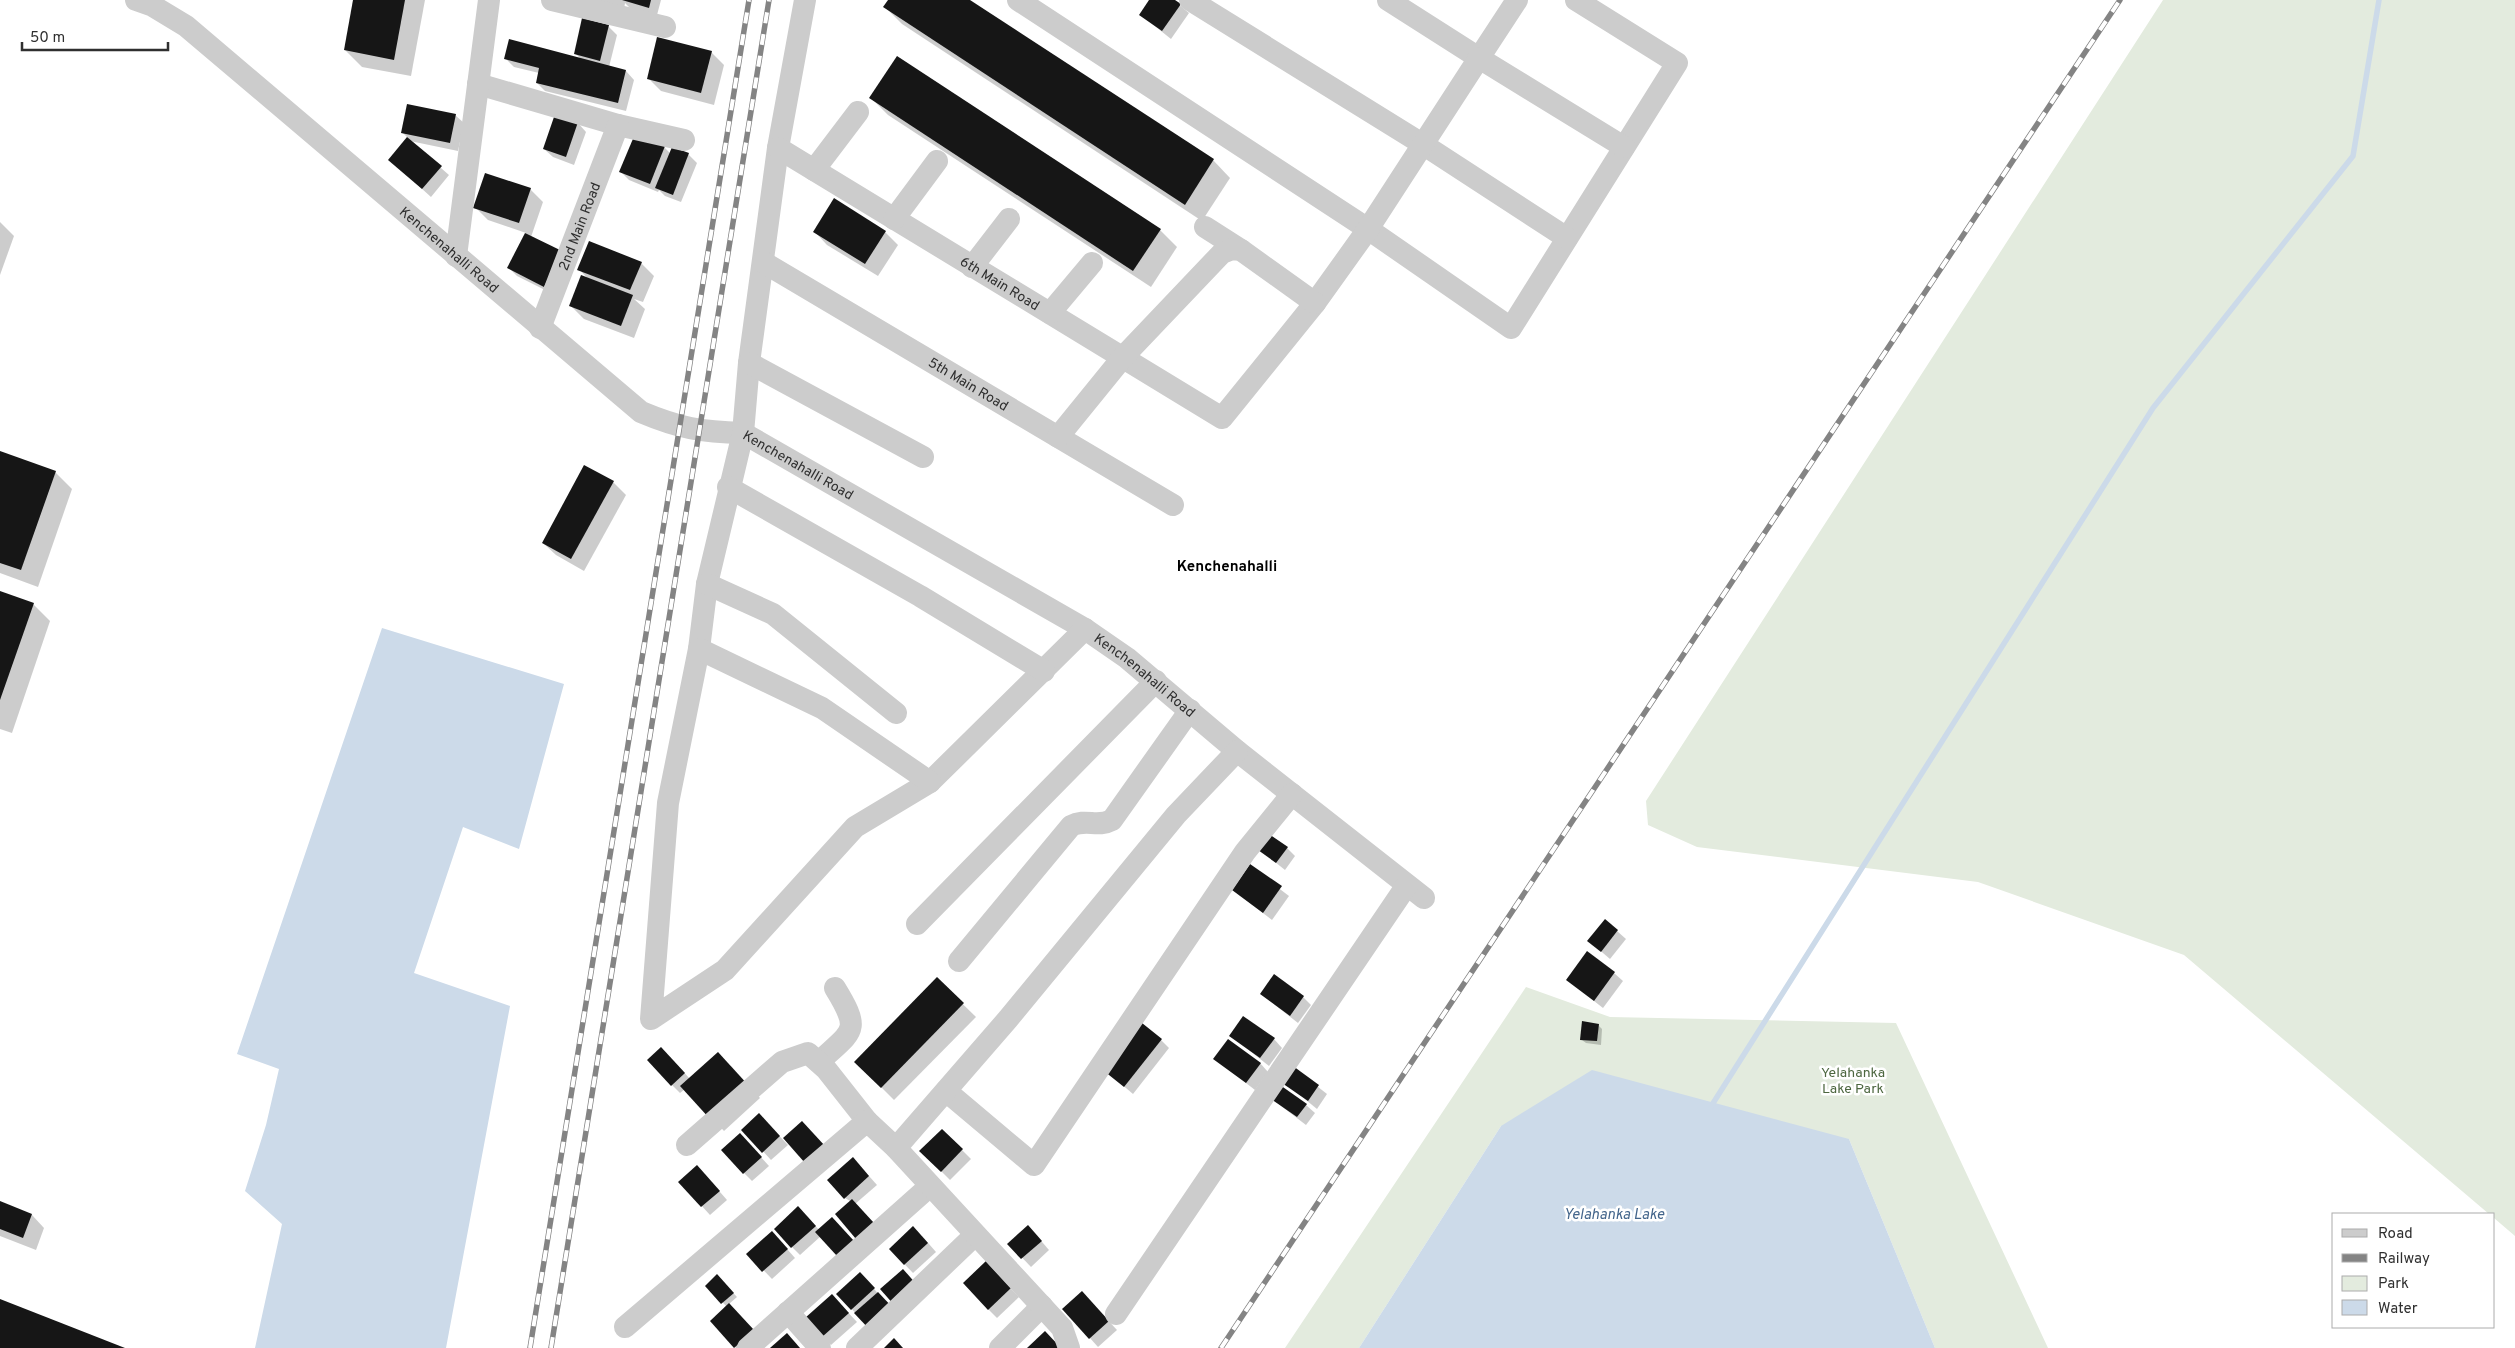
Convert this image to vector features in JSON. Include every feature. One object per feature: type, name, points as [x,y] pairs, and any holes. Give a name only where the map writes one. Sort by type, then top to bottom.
[{"type":"street","name":"Kenchenahalli Road","points":[[136,0],[152,6],[186,26],[641,412],[687,429],[743,433],[1085,629],[1156,681],[1237,751],[1416,891],[1116,1314]]},
{"type":"street","points":[[456,256],[489,0]]},
{"type":"street","points":[[552,0],[665,28]]},
{"type":"street","points":[[805,0],[778,148],[749,363],[743,433],[728,487],[707,584],[699,649],[668,803],[651,1019],[724,970],[855,827],[930,782],[1085,629]]},
{"type":"street","points":[[1018,0],[1368,229],[1511,328],[1677,63],[1576,0]]},
{"type":"street","points":[[1190,0],[1424,145],[1567,238]]},
{"type":"street","points":[[1388,0],[1624,147]]},
{"type":"street","points":[[1205,227],[1241,250],[1315,303],[1368,229],[1424,145],[1517,0]]},
{"type":"street","points":[[478,84],[618,125],[684,140]]},
{"type":"street","points":[[814,170],[858,112]]},
{"type":"street","name":"2nd Main Road","points":[[540,328],[618,125]]},
{"type":"street","name":"6th Main Road","points":[[778,148],[1222,418],[1315,303]]},
{"type":"street","points":[[894,219],[937,162]]},
{"type":"street","points":[[972,267],[1009,220]]},
{"type":"street","points":[[1058,437],[1123,357],[1222,253],[1232,249],[1241,250]]},
{"type":"street","name":"5th Main Road","points":[[763,262],[1173,505]]},
{"type":"street","points":[[1050,313],[1092,263]]},
{"type":"street","points":[[749,363],[923,457]]},
{"type":"street","points":[[728,487],[920,596],[1044,671]]},
{"type":"street","points":[[707,584],[773,614],[896,713]]},
{"type":"street","points":[[699,649],[822,708],[930,782]]},
{"type":"street","points":[[916,924],[1156,681]]},
{"type":"street","points":[[959,961],[1071,826],[1080,821],[1104,824],[1112,820],[1190,710]]},
{"type":"street","points":[[896,1148],[1008,1019],[1176,815],[1237,751]]},
{"type":"street","points":[[946,1091],[1034,1165],[1245,852],[1292,794]]},
{"type":"street","points":[[819,1062],[850,1033],[853,1023],[851,1013],[835,988]]},
{"type":"street","points":[[687,1145],[782,1062],[808,1053],[819,1062],[867,1121],[896,1148],[1062,1328],[1069,1348]]},
{"type":"street","points":[[625,1327],[867,1121]]},
{"type":"street","points":[[748,1348],[930,1186]]},
{"type":"street","points":[[857,1348],[975,1235]]},
{"type":"street","points":[[1000,1348],[1042,1306]]},
{"type":"street","points":[[788,1312],[820,1348]]},
{"type":"green space","points":[[2163,0],[2515,0],[2515,1236],[2495,1219],[2495,1213],[2488,1213],[2184,955],[1978,882],[1697,847],[1648,825],[1646,801]]},
{"type":"green space","name":"Yelahanka Lake Park","points":[[1526,987],[1610,1017],[1896,1023],[2048,1348],[1935,1348],[1849,1139],[1501,1126],[1359,1348],[1285,1348]]},
{"type":"water","points":[[382,628],[564,684],[519,849],[463,827],[414,973],[510,1006],[446,1348],[255,1348],[282,1224],[245,1191],[266,1125],[279,1069],[237,1054]]},
{"type":"water","name":"Yelahanka Lake","points":[[1592,1070],[1849,1139],[1935,1348],[1359,1348],[1501,1126]]},
{"type":"building","points":[[353,0],[405,0],[394,60],[344,50]]},
{"type":"building","points":[[622,0],[651,0],[649,8]]},
{"type":"building","points":[[888,0],[970,0],[1214,159],[1185,205],[883,7]]},
{"type":"building","points":[[1149,0],[1175,0],[1181,4],[1162,31],[1139,15]]},
{"type":"building","points":[[582,18],[609,25],[600,61],[574,54]]},
{"type":"building","points":[[657,37],[712,51],[701,93],[647,79]]},
{"type":"building","points":[[509,39],[626,70],[618,103],[536,83],[539,68],[504,59]]},
{"type":"building","points":[[897,56],[1161,229],[1133,271],[869,98]]},
{"type":"building","points":[[407,104],[456,114],[450,143],[401,133]]},
{"type":"building","points":[[555,114],[578,122],[566,157],[543,149]]},
{"type":"building","points":[[635,134],[665,146],[650,184],[619,172]]},
{"type":"building","points":[[407,137],[442,166],[422,189],[388,160]]},
{"type":"building","points":[[672,147],[689,153],[673,195],[655,188]]},
{"type":"building","points":[[485,173],[531,188],[519,223],[473,208]]},
{"type":"building","points":[[834,198],[886,231],[865,264],[813,232]]},
{"type":"building","points":[[525,233],[562,251],[544,287],[507,268]]},
{"type":"building","points":[[589,241],[642,262],[630,290],[577,270]]},
{"type":"building","points":[[581,275],[633,295],[621,326],[569,306]]},
{"type":"building","points":[[0,451],[56,471],[21,570],[0,563]]},
{"type":"building","points":[[584,465],[614,481],[571,559],[542,543]]},
{"type":"building","points":[[0,591],[34,603],[0,700]]},
{"type":"building","points":[[1269,834],[1288,847],[1276,863],[1258,850]]},
{"type":"building","points":[[1250,864],[1282,886],[1263,913],[1232,890]]},
{"type":"building","points":[[1605,919],[1618,930],[1601,952],[1587,941]]},
{"type":"building","points":[[1587,951],[1615,972],[1594,1001],[1566,980]]},
{"type":"building","points":[[1274,974],[1304,996],[1290,1016],[1260,994]]},
{"type":"building","points":[[937,977],[964,1003],[881,1088],[854,1062]]},
{"type":"building","points":[[1243,1016],[1275,1038],[1260,1058],[1229,1036]]},
{"type":"building","points":[[1582,1021],[1599,1024],[1597,1041],[1580,1040]]},
{"type":"building","points":[[1142,1023],[1162,1039],[1124,1087],[1104,1071]]},
{"type":"building","points":[[1228,1039],[1261,1063],[1246,1083],[1213,1059]]},
{"type":"building","points":[[661,1047],[685,1073],[671,1086],[647,1060]]},
{"type":"building","points":[[718,1052],[748,1085],[710,1119],[680,1086]]},
{"type":"building","points":[[1293,1066],[1319,1085],[1308,1101],[1282,1083]]},
{"type":"building","points":[[1280,1085],[1307,1104],[1297,1117],[1271,1099]]},
{"type":"building","points":[[759,1113],[780,1136],[762,1153],[741,1130]]},
{"type":"building","points":[[802,1121],[825,1146],[805,1163],[783,1138]]},
{"type":"building","points":[[942,1129],[963,1149],[941,1172],[919,1151]]},
{"type":"building","points":[[740,1133],[762,1157],[743,1174],[721,1150]]},
{"type":"building","points":[[853,1157],[869,1176],[844,1199],[827,1180]]},
{"type":"building","points":[[697,1165],[720,1191],[701,1207],[678,1182]]},
{"type":"building","points":[[852,1199],[874,1223],[856,1239],[835,1214]]},
{"type":"building","points":[[0,1201],[32,1214],[23,1238],[0,1229]]},
{"type":"building","points":[[798,1206],[816,1226],[791,1248],[774,1229]]},
{"type":"building","points":[[832,1217],[854,1241],[837,1256],[815,1232]]},
{"type":"building","points":[[1028,1225],[1042,1241],[1021,1259],[1007,1244]]},
{"type":"building","points":[[913,1226],[928,1243],[904,1265],[889,1249]]},
{"type":"building","points":[[772,1231],[788,1249],[762,1272],[746,1254]]},
{"type":"building","points":[[986,1261],[1011,1288],[988,1310],[963,1283]]},
{"type":"building","points":[[903,1269],[918,1286],[895,1306],[880,1289]]},
{"type":"building","points":[[860,1272],[875,1288],[851,1310],[836,1294]]},
{"type":"building","points":[[717,1274],[734,1293],[721,1304],[705,1286]]},
{"type":"building","points":[[1082,1291],[1109,1321],[1089,1339],[1062,1309]]},
{"type":"building","points":[[878,1292],[894,1309],[870,1330],[854,1313]]},
{"type":"building","points":[[832,1294],[849,1313],[822,1337],[805,1318]]},
{"type":"building","points":[[0,1299],[125,1348],[0,1348]]},
{"type":"building","points":[[729,1303],[754,1330],[734,1348],[710,1321]]},
{"type":"building","points":[[1045,1331],[1061,1348],[1027,1348]]},
{"type":"building","points":[[787,1333],[800,1348],[770,1348]]},
{"type":"building","points":[[894,1338],[903,1348],[884,1348]]},
{"type":"waterway","points":[[1710,1108],[2153,408],[2353,156],[2379,0]]},
{"type":"railway","points":[[530,1348],[749,0]]},
{"type":"railway","points":[[551,1348],[769,0]]},
{"type":"railway","points":[[1221,1348],[2120,0]]},
{"type":"district","name":"Kenchenahalli","points":[[1227,566]]}]
